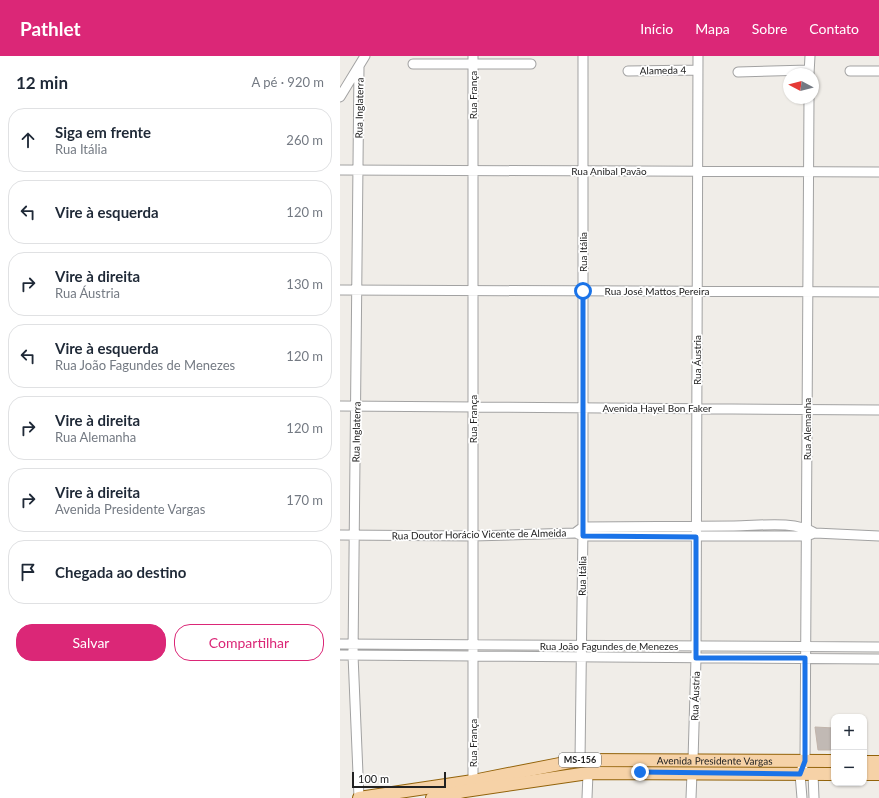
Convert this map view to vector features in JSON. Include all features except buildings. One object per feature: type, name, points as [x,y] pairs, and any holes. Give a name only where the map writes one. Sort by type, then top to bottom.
[{"type":"main road","name":"Avenida Presidente Vargas","points":[[359,798],[473,781],[580,760],[831,761]]},
{"type":"main road","points":[[867,762],[879,762]]},
{"type":"main road","name":"Avenida Presidente Vargas","points":[[432,798],[465,791],[588,773],[831,774]]},
{"type":"main road","points":[[867,774],[879,774]]},
{"type":"street","points":[[343,88],[365,56]]},
{"type":"street","name":"Rua Itália","points":[[580,760],[582,646],[580,532],[583,408],[583,56]]},
{"type":"street","name":"Rua Áustria","points":[[693,760],[696,658],[698,56]]},
{"type":"street","points":[[809,68],[810,56]]},
{"type":"street","points":[[413,64],[472,59],[531,64]]},
{"type":"street","name":"Rua França","points":[[472,59],[473,781]]},
{"type":"street","name":"Rua Inglaterra","points":[[359,66],[354,644],[359,798]]},
{"type":"street","name":"Alameda 4","points":[[628,71],[698,70]]},
{"type":"street","points":[[850,72],[879,71]]},
{"type":"street","points":[[738,72],[783,72]]},
{"type":"street","name":"Rua Alemanha","points":[[805,761],[809,104]]},
{"type":"street","name":"Rua Anibal Pavão","points":[[340,170],[879,172]]},
{"type":"street","name":"Rua José Mattos Pereira","points":[[340,290],[879,292]]},
{"type":"street","name":"Avenida Hayel Bon Faker","points":[[340,406],[879,410]]},
{"type":"street","name":"Rua Doutor Horácio Vicente de Almeida","points":[[340,535],[473,536],[696,526],[783,526],[816,533],[879,536]]},
{"type":"street","name":"Rua Doutor Horácio Vicente de Almeida","points":[[580,532],[696,537],[807,532]]},
{"type":"street","name":"Rua João Fagundes de Menezes","points":[[340,644],[879,647]]},
{"type":"street","name":"Rua João Fagundes de Menezes","points":[[340,655],[879,659]]},
{"type":"street","points":[[802,798],[800,774],[805,761]]},
{"type":"street","points":[[588,773],[588,798]]},
{"type":"street","points":[[691,798],[692,773]]},
{"type":"street","points":[[813,774],[814,798]]},
{"type":"route","points":[[583,291],[583,536],[696,537],[696,658],[805,658],[805,761],[800,774],[640,772]]}]
